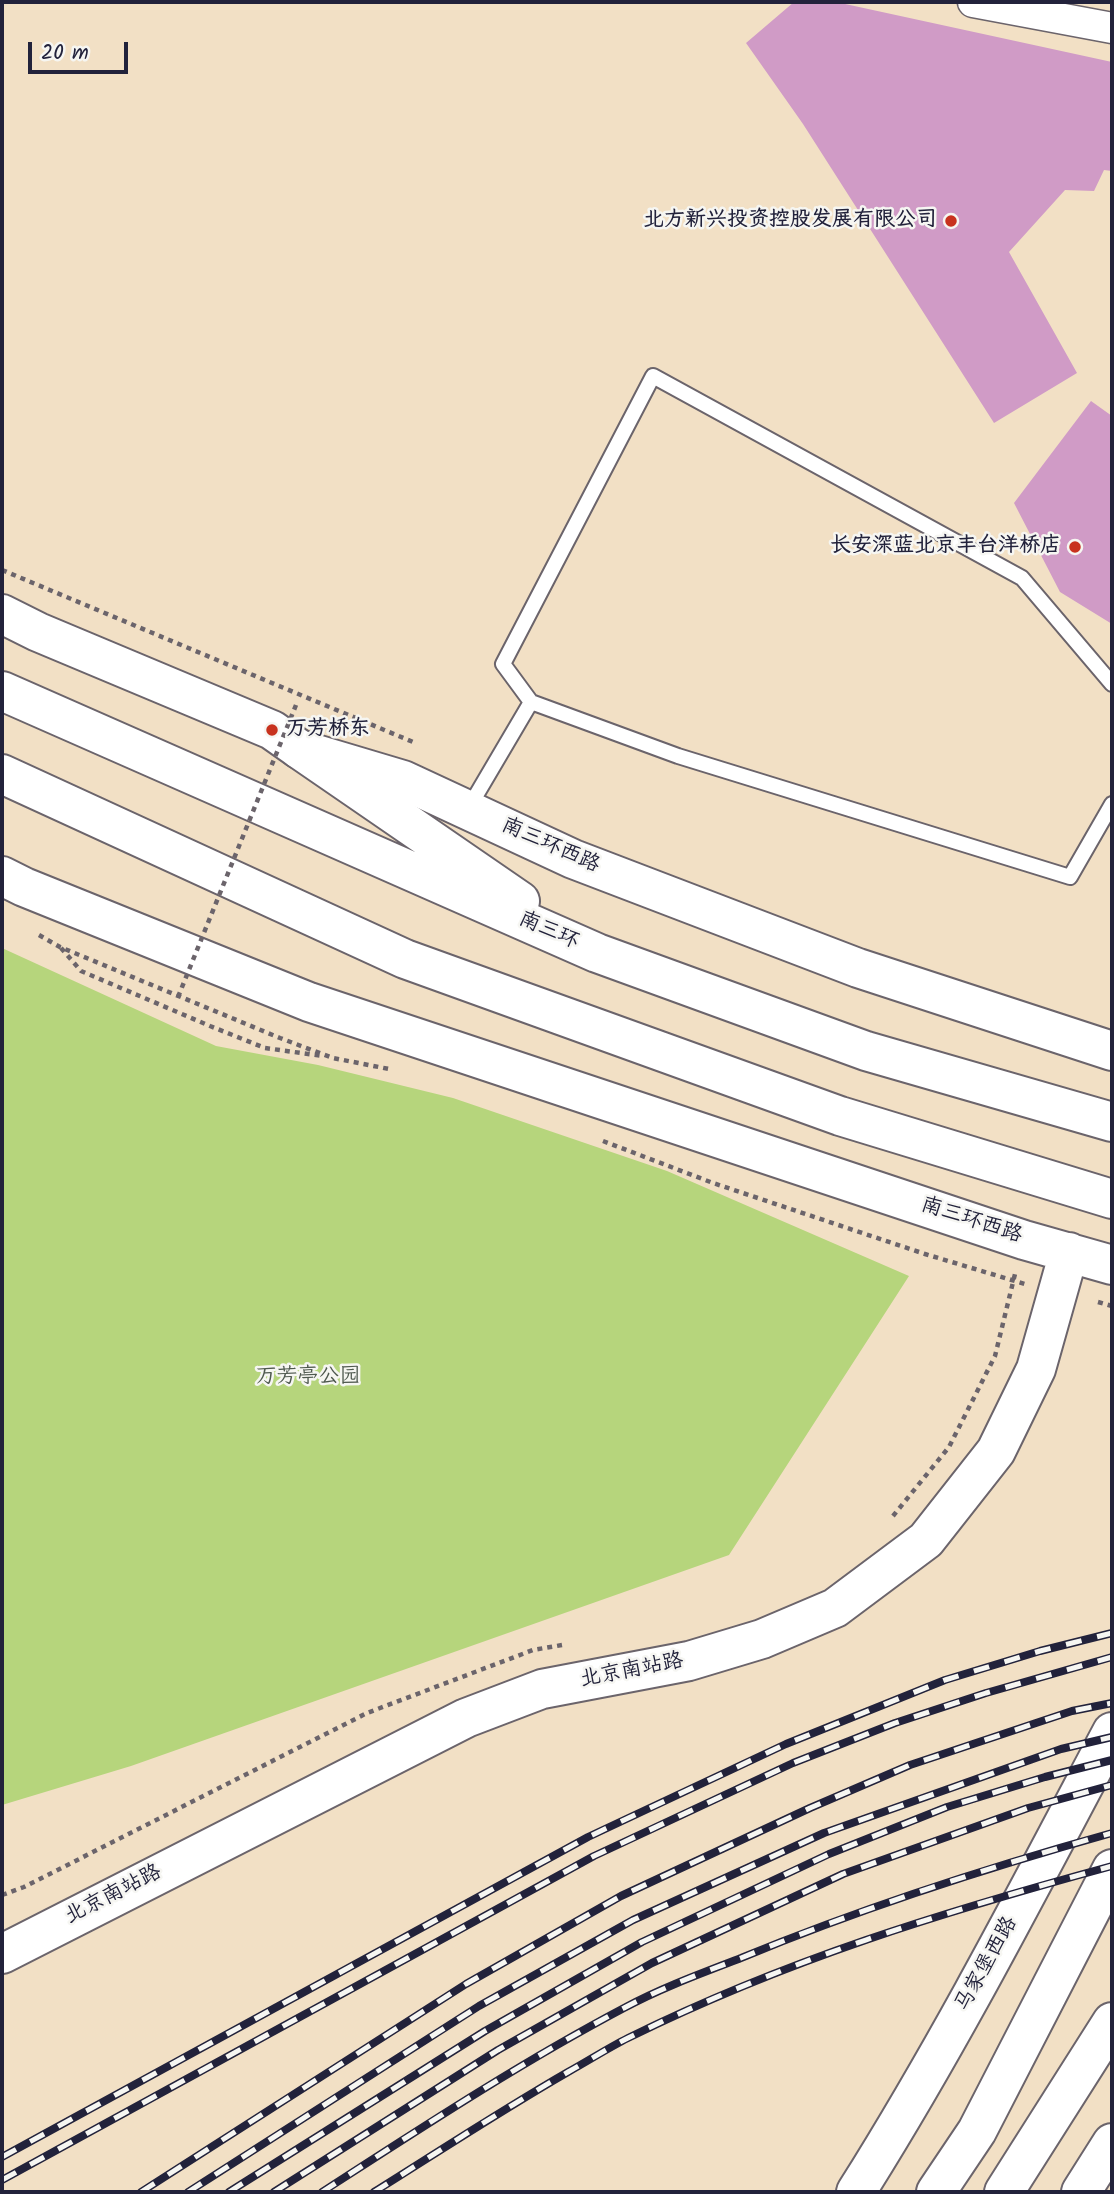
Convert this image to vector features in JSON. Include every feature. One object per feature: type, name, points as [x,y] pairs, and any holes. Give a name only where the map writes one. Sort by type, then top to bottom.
[{"type":"main road","name":"南三环西路","points":[[2,614],[38,632],[272,730],[299,749],[402,780],[573,859],[858,968],[1112,1051]]},
{"type":"main road","name":"南三环","points":[[2,691],[597,953],[866,1051],[1112,1122]]},
{"type":"main road","points":[[299,749],[597,953]]},
{"type":"main road","points":[[2,774],[405,959],[840,1116],[1112,1199]]},
{"type":"main road","name":"南三环西路","points":[[2,876],[309,1002],[1024,1240],[1112,1265]]},
{"type":"main road","name":"北京南站路","points":[[2,1954],[466,1718],[542,1689],[689,1661],[762,1639],[835,1608],[926,1540],[996,1451],[1036,1369],[1069,1252]]},
{"type":"main road","name":"马家堡西路","points":[[856,2192],[908,2110],[989,1965],[1112,1732]]},
{"type":"main road","points":[[936,2192],[977,2131],[1112,1869]]},
{"type":"main road","name":"北京南站路","points":[[2,1946],[38,1935]]},
{"type":"main road","points":[[1004,2192],[1112,2022]]},
{"type":"main road","points":[[1081,2192],[1112,2143]]},
{"type":"street","points":[[973,2],[1112,28]]},
{"type":"lane","points":[[1112,684],[1022,578],[653,376],[503,664],[531,702],[678,756],[1070,877],[1112,804]]},
{"type":"lane","points":[[467,810],[531,702]]},
{"type":"path","points":[[2,570],[424,748]]},
{"type":"path","points":[[178,997],[296,705]]},
{"type":"path","points":[[333,1058],[60,947],[81,971],[265,1048],[391,1070]]},
{"type":"path","points":[[601,1140],[713,1183],[1013,1281],[1112,1306]]},
{"type":"path","points":[[884,1523],[895,1515],[949,1447],[995,1356],[1024,1240]]},
{"type":"path","points":[[2,1895],[24,1887],[367,1713],[533,1650],[573,1643]]},
{"type":"green space","name":"万芳亭公园","points":[[2,948],[216,1046],[318,1065],[453,1098],[667,1171],[909,1276],[729,1555],[131,1766],[2,1805]]},
{"type":"building","name":"北方新兴投资控股发展有限公司","points":[[794,2],[836,2],[1112,62],[1112,171],[1104,170],[1094,191],[1065,190],[1009,252],[1077,373],[994,423],[803,124],[746,43]]},
{"type":"building","name":"长安深蓝北京丰台洋桥店","points":[[1091,401],[1112,416],[1112,624],[1060,592],[1014,503]]},
{"type":"railway","points":[[2,2157],[588,1837],[786,1744],[945,1680],[1040,1651],[1112,1633]]},
{"type":"railway","points":[[2,2180],[594,1856],[793,1763],[895,1723],[986,1693],[1112,1657]]},
{"type":"railway","points":[[141,2192],[466,1984],[621,1896],[810,1808],[910,1765],[1072,1711],[1112,1703]]},
{"type":"railway","points":[[188,2192],[479,2006],[633,1920],[824,1833],[1061,1749],[1112,1737]]},
{"type":"railway","points":[[229,2192],[485,2031],[642,1942],[829,1854],[947,1807],[1112,1760]]},
{"type":"railway","points":[[274,2192],[498,2050],[652,1963],[843,1874],[1028,1808],[1112,1785]]},
{"type":"railway","points":[[322,2192],[509,2074],[585,2029],[652,1994],[878,1906],[1018,1860],[1112,1833]]},
{"type":"railway","points":[[374,2192],[568,2072],[620,2042],[687,2010],[806,1961],[866,1940],[987,1901],[1112,1866]]},
{"type":"place","name":"北方新兴投资控股发展有限公司","points":[[951,221]]},
{"type":"place","name":"长安深蓝北京丰台洋桥店","points":[[1075,547]]},
{"type":"place","name":"万芳桥东","points":[[272,730]]}]
